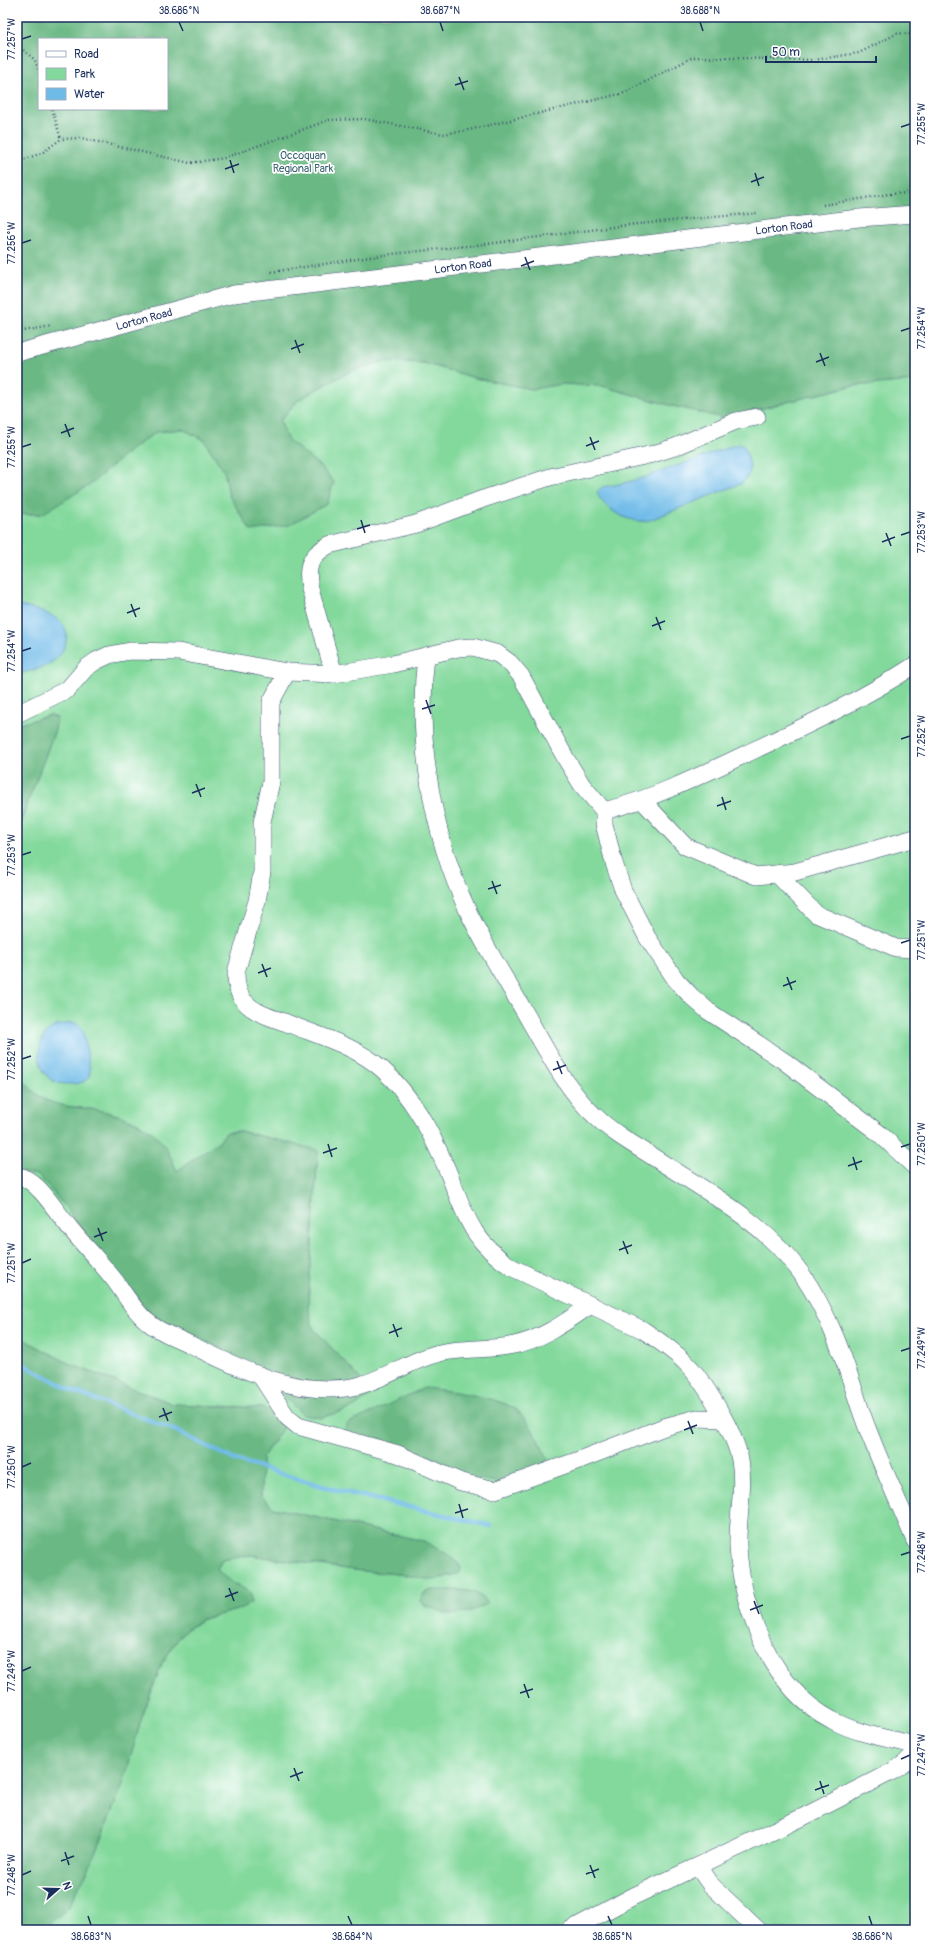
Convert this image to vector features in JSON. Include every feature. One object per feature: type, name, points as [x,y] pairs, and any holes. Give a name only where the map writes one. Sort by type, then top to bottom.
[{"type":"street","name":"Lorton Road","points":[[17,353],[234,294],[851,219],[915,214]]},
{"type":"street","points":[[334,674],[307,575],[312,558],[319,550],[329,545],[416,524],[483,499],[550,478],[653,454],[675,447],[736,421],[757,417]]},
{"type":"street","points":[[17,714],[68,689],[86,668],[96,661],[109,655],[130,651],[178,652],[287,672],[334,674],[426,656],[458,648],[473,647],[493,652],[510,663],[526,684],[582,785],[604,811],[604,824],[623,890],[647,937],[676,980],[708,1011],[784,1061],[880,1134],[915,1166]]},
{"type":"street","points":[[426,656],[423,705],[432,798],[443,844],[454,879],[487,947],[573,1092],[583,1104],[615,1132],[726,1204],[762,1232],[787,1256],[802,1274],[821,1305],[837,1338],[851,1374],[861,1409],[915,1541]]},
{"type":"street","points":[[604,811],[642,800],[669,790],[784,736],[855,700],[915,665]]},
{"type":"street","points":[[287,672],[271,702],[271,782],[262,822],[262,872],[257,901],[236,972],[239,992],[243,1000],[249,1006],[262,1014],[337,1043],[357,1052],[376,1064],[395,1081],[422,1118],[444,1162],[468,1222],[486,1248],[513,1268],[642,1330],[674,1352],[698,1378],[723,1419],[736,1446],[741,1466],[742,1481],[738,1538],[742,1580],[748,1603],[766,1651],[773,1664],[797,1694],[815,1710],[830,1719],[858,1731],[915,1746]]},
{"type":"street","points":[[642,800],[686,846],[756,876],[795,872],[915,838]]},
{"type":"street","points":[[777,874],[816,914],[896,948],[915,949]]},
{"type":"street","points":[[23,1177],[34,1183],[44,1193],[67,1224],[115,1281],[134,1309],[150,1324],[225,1362],[288,1384],[336,1390],[383,1377],[422,1358],[445,1352],[495,1348],[524,1343],[551,1331],[592,1305]]},
{"type":"street","points":[[260,1375],[287,1417],[298,1426],[398,1454],[461,1482],[495,1490],[670,1425],[697,1418],[723,1419]]},
{"type":"street","points":[[570,1930],[634,1896],[803,1817],[893,1771],[904,1764],[915,1753]]},
{"type":"street","points":[[698,1867],[710,1884],[758,1930]]},
{"type":"path","points":[[17,162],[42,153],[61,139],[81,138],[190,164],[224,158],[329,120],[364,119],[444,134],[469,130],[624,93],[693,57],[814,60],[859,53],[898,33],[915,35]]},
{"type":"path","points":[[17,45],[35,60],[38,69]]},
{"type":"path","points":[[52,110],[61,139]]},
{"type":"green space","name":"Occoquan Regional Park","points":[[27,17],[915,17],[915,381],[851,386],[723,418],[669,405],[602,386],[562,384],[532,389],[475,378],[424,363],[385,361],[353,370],[324,385],[298,400],[280,420],[287,439],[321,467],[334,482],[327,504],[289,525],[251,531],[229,496],[224,471],[203,439],[182,429],[156,432],[129,451],[91,484],[42,514],[17,514],[17,21]]},
{"type":"green space","points":[[385,361],[424,363],[475,378],[532,389],[562,384],[602,386],[669,405],[723,418],[851,386],[915,381],[915,1930],[41,1930],[68,1908],[89,1868],[123,1784],[141,1720],[162,1663],[182,1633],[203,1619],[237,1610],[238,1585],[225,1580],[217,1569],[222,1560],[250,1555],[362,1571],[398,1574],[424,1541],[273,1508],[261,1495],[262,1458],[284,1426],[264,1408],[173,1404],[70,1364],[17,1336],[17,1172],[38,1175],[154,1316],[249,1363],[363,1382],[313,1328],[308,1306],[318,1150],[240,1131],[227,1132],[219,1141],[177,1172],[161,1141],[142,1125],[129,1119],[93,1109],[67,1106],[50,1102],[35,1093],[25,1082],[17,1088],[17,831],[55,730],[50,715],[17,725],[17,514],[42,514],[156,432],[182,429],[203,439],[225,471],[229,496],[300,451],[287,439],[280,421],[298,400],[353,370]],"holes":[[[492,1400],[516,1409],[527,1422],[548,1459],[544,1464],[507,1482]]]},
{"type":"green space","points":[[50,715],[57,718],[55,730],[17,831],[17,725]]},
{"type":"green space","points":[[25,1082],[35,1093],[50,1102],[67,1106],[93,1109],[129,1119],[142,1125],[161,1141],[177,1171],[219,1141],[227,1132],[240,1131],[318,1150],[308,1306],[313,1328],[363,1382],[386,1384],[353,1408],[320,1418],[303,1415],[249,1363],[154,1316],[137,1298],[38,1175],[17,1172],[17,1088]]},
{"type":"green space","points":[[17,1336],[70,1364],[173,1404],[264,1408],[284,1426],[262,1458],[261,1495],[273,1508],[424,1541],[447,1554],[461,1566],[460,1573],[433,1580],[399,1574],[362,1571],[250,1555],[222,1560],[217,1569],[228,1580],[251,1593],[251,1603],[237,1610],[202,1619],[182,1633],[162,1663],[141,1720],[123,1784],[89,1868],[68,1908],[41,1930],[17,1930]]},
{"type":"green space","points":[[424,1388],[472,1395],[509,1405],[526,1420],[548,1459],[544,1464],[508,1481],[494,1482],[452,1472],[427,1464],[344,1432],[347,1424]]},
{"type":"green space","points":[[432,1590],[470,1591],[483,1598],[487,1604],[472,1611],[451,1615],[424,1605],[421,1600],[424,1593]]},
{"type":"water","points":[[738,444],[744,446],[750,466],[746,479],[742,483],[650,520],[635,521],[619,515],[605,504],[597,492],[602,487],[643,478]]},
{"type":"water","points":[[17,605],[43,612],[55,618],[64,626],[67,636],[64,649],[55,660],[43,667],[17,674]]},
{"type":"water","points":[[70,1023],[76,1023],[83,1030],[90,1070],[89,1077],[85,1081],[69,1084],[51,1080],[44,1073],[41,1066],[39,1052],[43,1039],[52,1028]]},
{"type":"waterway","points":[[17,1361],[71,1390],[172,1429],[235,1460],[332,1489],[491,1526]]}]
